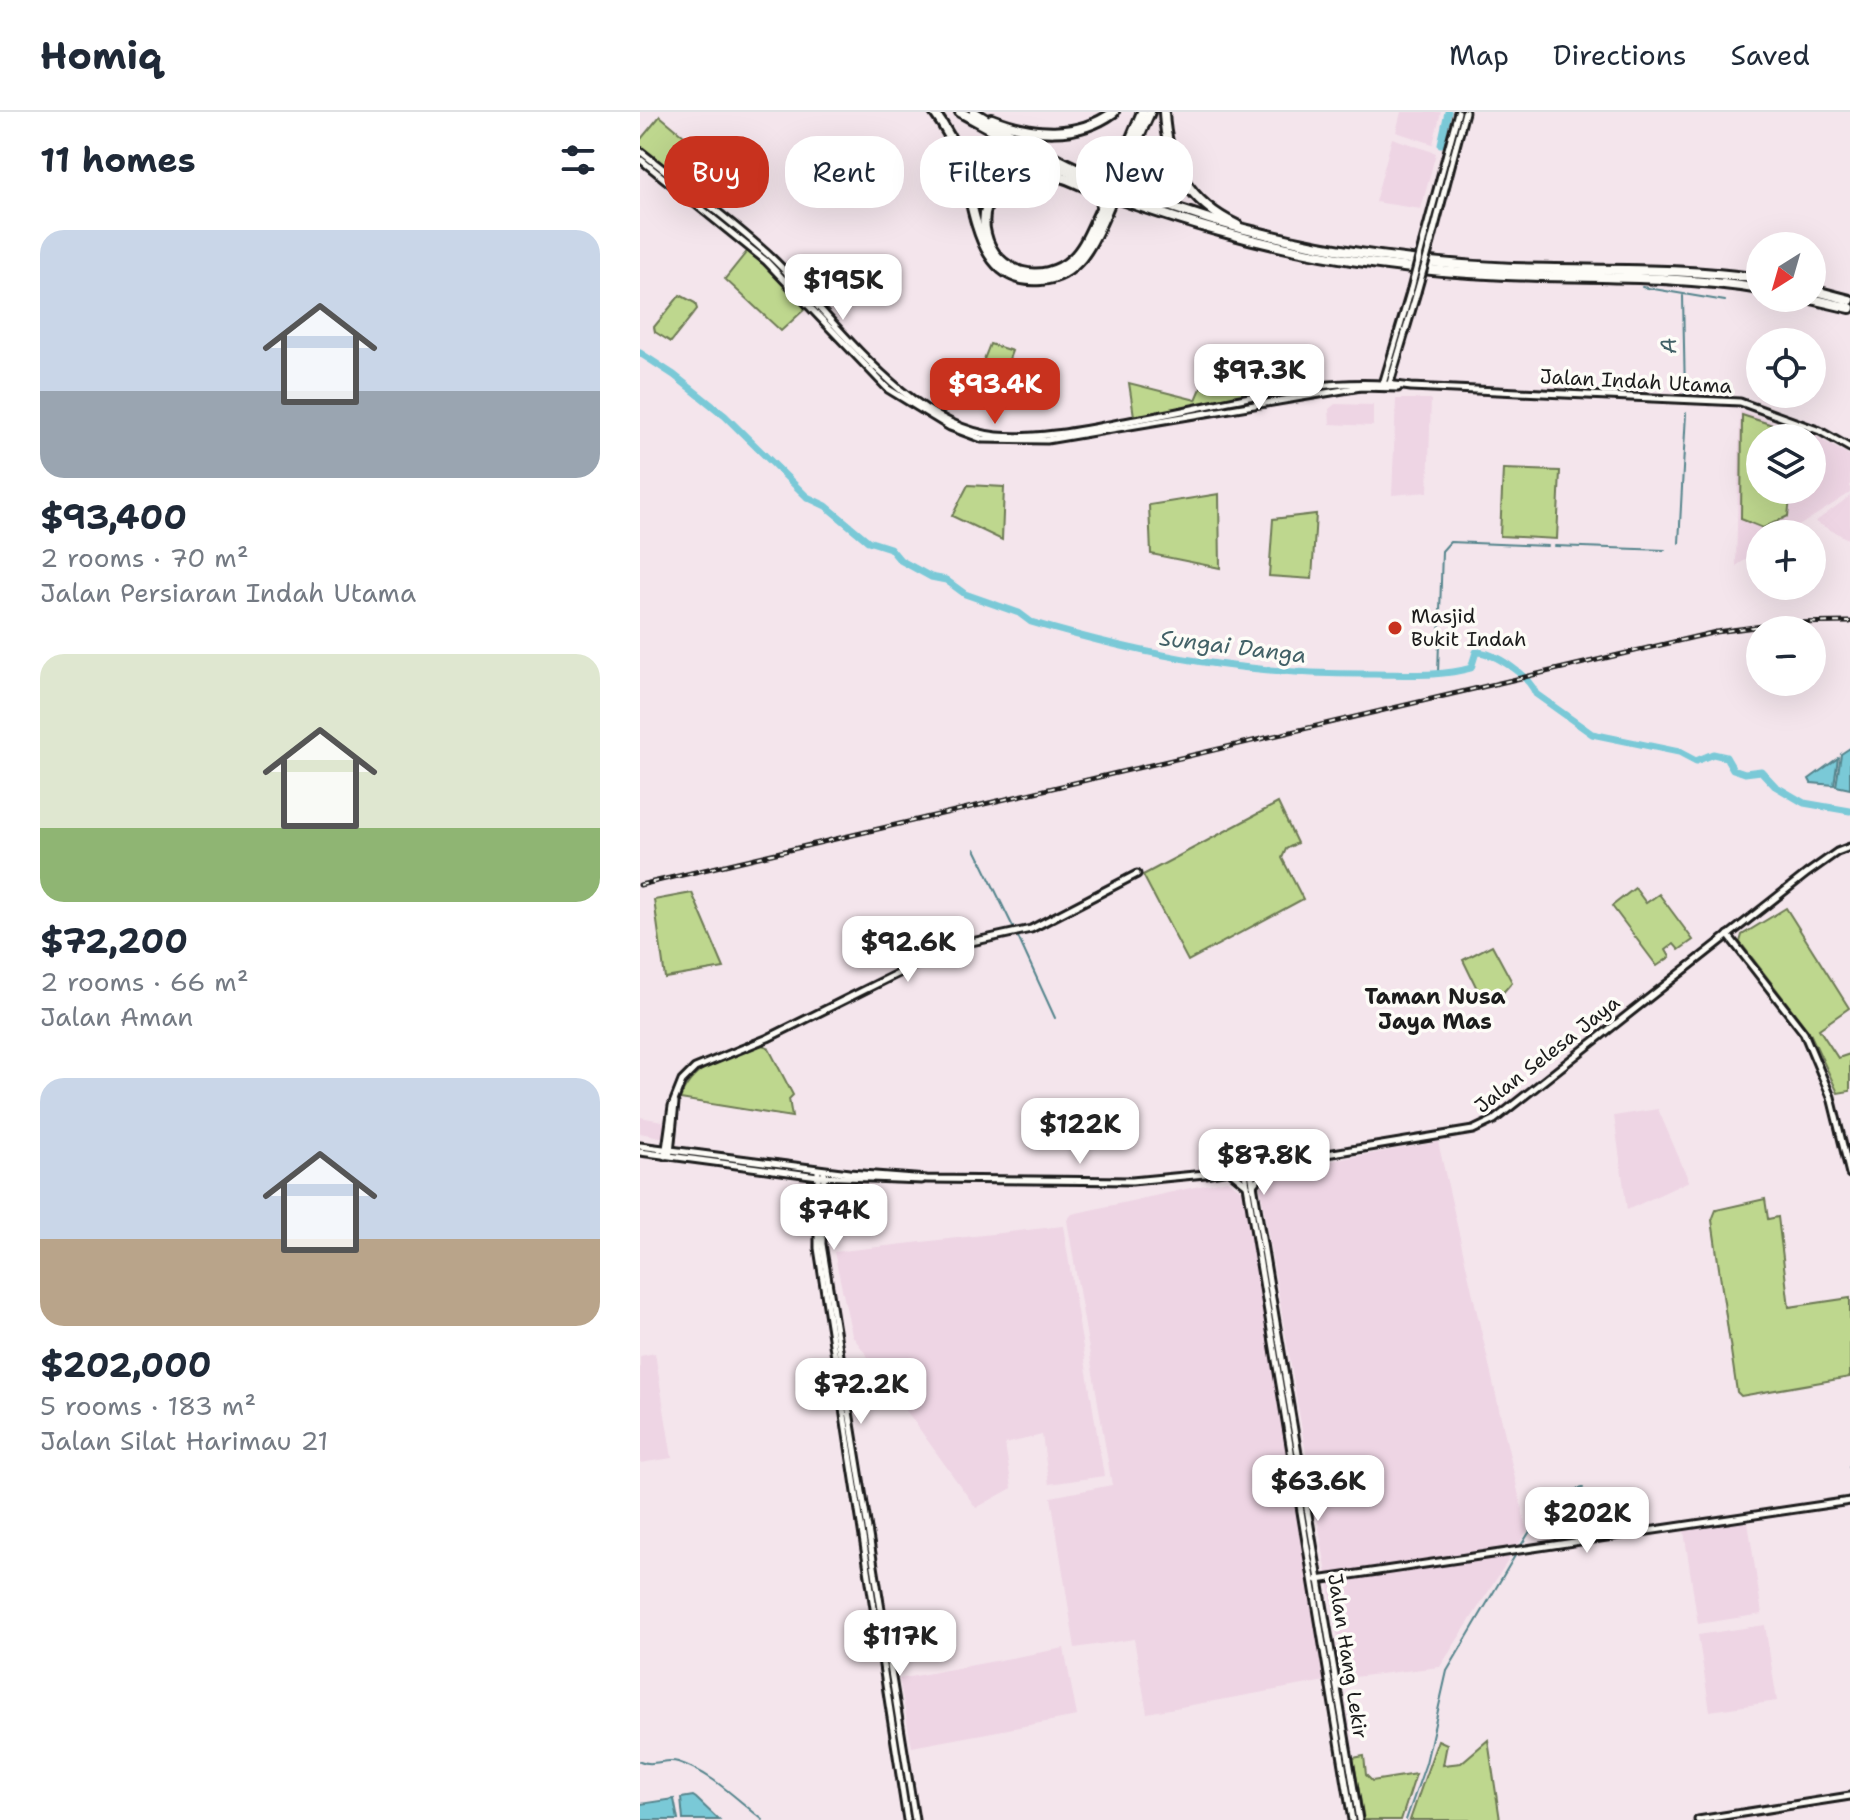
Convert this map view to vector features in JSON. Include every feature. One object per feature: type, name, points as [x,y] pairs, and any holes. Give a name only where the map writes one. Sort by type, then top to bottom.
[{"type":"highway","points":[[934,112],[960,160],[982,243],[1007,272],[1035,281],[1064,274],[1078,263],[1104,208]]},
{"type":"highway","points":[[960,112],[1076,176]]},
{"type":"highway","points":[[976,112],[1014,128],[1038,133],[1084,126],[1114,112]]},
{"type":"highway","points":[[976,112],[1026,144],[1120,189],[1255,234],[1339,252],[1439,264],[1688,271],[1746,277]]},
{"type":"highway","points":[[1133,136],[1142,112]]},
{"type":"highway","points":[[1138,136],[1150,112]]},
{"type":"highway","points":[[1164,112],[1166,139],[1185,185],[1214,213],[1255,234]]},
{"type":"highway","points":[[1076,184],[1043,172],[1012,177],[989,198],[984,216],[986,235],[994,254],[1019,272],[1048,273],[1060,268],[1082,249],[1102,214]]},
{"type":"highway","points":[[1148,208],[1250,240],[1364,263],[1504,275],[1678,279],[1746,287]]},
{"type":"highway","points":[[1826,295],[1850,304]]},
{"type":"highway","points":[[1826,303],[1840,306],[1850,304]]},
{"type":"main road","points":[[1386,386],[1462,112]]},
{"type":"main road","points":[[640,151],[771,258],[867,359],[908,396],[956,423],[995,436],[1030,436],[1134,421],[1347,381],[1386,386]]},
{"type":"main road","points":[[640,159],[773,268],[888,389],[950,427],[999,441],[1047,440],[1349,388],[1386,386]]},
{"type":"main road","points":[[761,257],[771,258]]},
{"type":"main road","points":[[771,258],[773,268]]},
{"type":"main road","points":[[809,297],[809,308]]},
{"type":"main road","points":[[809,308],[820,309]]},
{"type":"main road","points":[[857,357],[867,359]]},
{"type":"main road","points":[[867,359],[867,367]]},
{"type":"main road","name":"Jalan Indah Utama","points":[[1386,386],[1740,402],[1820,431],[1850,448]]},
{"type":"main road","name":"Jalan Selesa Jaya","points":[[640,1152],[668,1153],[848,1179],[1132,1181],[1229,1170],[1482,1127],[1826,860],[1850,847]]},
{"type":"main road","points":[[668,1153],[675,1103],[682,1081],[703,1063],[768,1038],[953,946],[1031,929],[1137,874]]},
{"type":"main road","points":[[1728,935],[1804,1033],[1831,1097],[1850,1174]]},
{"type":"main road","name":"Jalan Selesa Jaya","points":[[640,1146],[785,1171],[927,1179]]},
{"type":"main road","points":[[1229,1170],[1250,1185],[1272,1162]]},
{"type":"main road","name":"Jalan Hang Lekir","points":[[1247,1167],[1346,1760],[1359,1820]]},
{"type":"main road","points":[[785,1171],[808,1177],[821,1188]]},
{"type":"main road","points":[[821,1173],[823,1245],[915,1820]]},
{"type":"main road","points":[[821,1188],[834,1179],[848,1179]]},
{"type":"main road","points":[[821,1188],[818,1248],[907,1820]]},
{"type":"main road","points":[[1316,1580],[1850,1501]]},
{"type":"main road","name":"Jalan Hang Lekir","points":[[1346,1760],[1352,1820]]},
{"type":"main road","points":[[1698,1820],[1850,1796]]},
{"type":"shaded area","points":[[1401,112],[1441,112],[1433,144],[1396,132]]},
{"type":"shaded area","points":[[1392,138],[1436,153],[1421,209],[1375,202]]},
{"type":"shaded area","points":[[1396,399],[1431,399],[1428,492],[1392,495]]},
{"type":"shaded area","points":[[1335,404],[1373,405],[1373,426],[1330,424],[1329,409]]},
{"type":"shaded area","points":[[1740,411],[1779,424],[1746,424],[1746,504],[1826,504],[1826,442],[1850,456],[1850,493],[1808,520],[1746,520],[1746,559],[1736,566]]},
{"type":"shaded area","points":[[1850,496],[1850,540],[1826,528],[1826,520],[1818,520]]},
{"type":"shaded area","points":[[1658,1109],[1689,1181],[1627,1210],[1614,1116]]},
{"type":"shaded area","points":[[640,1117],[668,1122],[665,1138],[640,1133]]},
{"type":"shaded area","points":[[1438,1142],[1527,1531],[1440,1667],[1345,1678],[1260,1187],[1273,1171]]},
{"type":"shaded area","points":[[1227,1180],[1242,1190],[1251,1236],[1325,1681],[1147,1713],[1134,1639],[1075,1648],[1051,1497],[1112,1485],[1067,1220],[1072,1214]]},
{"type":"shaded area","points":[[1063,1226],[1104,1476],[1049,1484],[1042,1435],[1005,1444],[1012,1488],[976,1508],[852,1335],[834,1252]]},
{"type":"shaded area","points":[[655,1353],[672,1458],[640,1463],[640,1356]]},
{"type":"shaded area","points":[[1748,1522],[1762,1614],[1698,1624],[1684,1531]]},
{"type":"shaded area","points":[[1765,1625],[1777,1701],[1710,1711],[1698,1635]]},
{"type":"shaded area","points":[[1064,1648],[1077,1716],[912,1747],[899,1679]]},
{"type":"green space","points":[[660,116],[684,136],[664,136],[664,170],[640,151],[640,140]]},
{"type":"green space","points":[[749,249],[806,308],[781,331],[725,279]]},
{"type":"green space","points":[[680,295],[695,303],[697,309],[671,342],[655,332],[654,327]]},
{"type":"green space","points":[[990,344],[1012,351],[1000,384],[976,380]]},
{"type":"green space","points":[[1210,367],[1264,382],[1260,396],[1134,416],[1129,383],[1196,400]]},
{"type":"green space","points":[[1742,415],[1770,424],[1746,424],[1746,504],[1789,504],[1788,516],[1780,520],[1741,519]]},
{"type":"green space","points":[[1503,469],[1560,471],[1557,539],[1500,536]]},
{"type":"green space","points":[[968,485],[1004,487],[1002,540],[952,516]]},
{"type":"green space","points":[[1219,494],[1220,568],[1151,554],[1149,505]]},
{"type":"green space","points":[[1316,514],[1312,579],[1269,576],[1273,519]]},
{"type":"green space","points":[[1278,803],[1297,843],[1286,849],[1282,858],[1303,899],[1188,961],[1143,875]]},
{"type":"green space","points":[[1635,888],[1646,903],[1659,894],[1693,940],[1679,950],[1674,944],[1666,950],[1670,957],[1657,966],[1612,906]]},
{"type":"green space","points":[[692,893],[724,968],[665,978],[654,900]]},
{"type":"green space","points":[[1786,908],[1849,1008],[1819,1029],[1838,1058],[1850,1054],[1850,1091],[1838,1093],[1810,1033],[1740,942],[1742,935]]},
{"type":"green space","points":[[1492,945],[1512,982],[1500,996],[1483,1001],[1463,960]]},
{"type":"green space","points":[[762,1045],[768,1047],[793,1095],[789,1099],[792,1117],[680,1099],[686,1087],[703,1069]]},
{"type":"green space","points":[[1765,1199],[1768,1219],[1778,1217],[1789,1307],[1850,1298],[1850,1377],[1741,1396],[1737,1392],[1712,1220],[1716,1210]]},
{"type":"green space","points":[[1438,1740],[1447,1744],[1443,1765],[1461,1763],[1488,1740],[1500,1820],[1410,1820]]},
{"type":"green space","points":[[1364,1756],[1366,1775],[1372,1781],[1416,1774],[1401,1820],[1364,1820],[1353,1758]]},
{"type":"water","points":[[1850,748],[1850,789],[1836,786],[1841,754]]},
{"type":"water","points":[[1838,758],[1834,785],[1811,783],[1809,779]]},
{"type":"water","points":[[693,1796],[719,1820],[683,1820],[681,1798]]},
{"type":"water","points":[[674,1799],[678,1820],[640,1820],[640,1804]]},
{"type":"waterway","points":[[1441,144],[1448,112]]},
{"type":"waterway","name":"A","points":[[1642,287],[1725,301]]},
{"type":"waterway","name":"A","points":[[1683,296],[1685,395]]},
{"type":"waterway","name":"Sungai Danga","points":[[640,353],[674,375],[725,416],[807,497],[826,506],[868,541],[890,548],[900,560],[931,577],[946,580],[965,594],[1019,613],[1031,622],[1117,645],[1200,662],[1285,671],[1435,674],[1471,668],[1476,652],[1484,653],[1510,666],[1536,694],[1592,734],[1679,752],[1696,761],[1713,754],[1726,757],[1733,769],[1745,773],[1761,771],[1775,786],[1804,803],[1850,811]]},
{"type":"waterway","points":[[1679,543],[1686,413]]},
{"type":"waterway","points":[[1438,673],[1442,551],[1450,542],[1548,546]]},
{"type":"waterway","points":[[1555,546],[1665,550]]},
{"type":"waterway","points":[[975,849],[1015,931]]},
{"type":"waterway","points":[[1018,937],[1055,1018]]},
{"type":"waterway","points":[[1520,1547],[1553,1495],[1583,1488]]},
{"type":"waterway","points":[[1406,1820],[1426,1763],[1447,1671],[1516,1554]]},
{"type":"waterway","points":[[640,1761],[673,1761],[690,1767],[723,1787],[763,1820]]},
{"type":"railway","points":[[640,885],[1716,632],[1786,623],[1850,622]]},
{"type":"place","name":"Masjid Bukit Indah","points":[[1395,628]]},
{"type":"district","name":"Taman Nusa Jaya Mas","points":[[1435,1008]]}]
